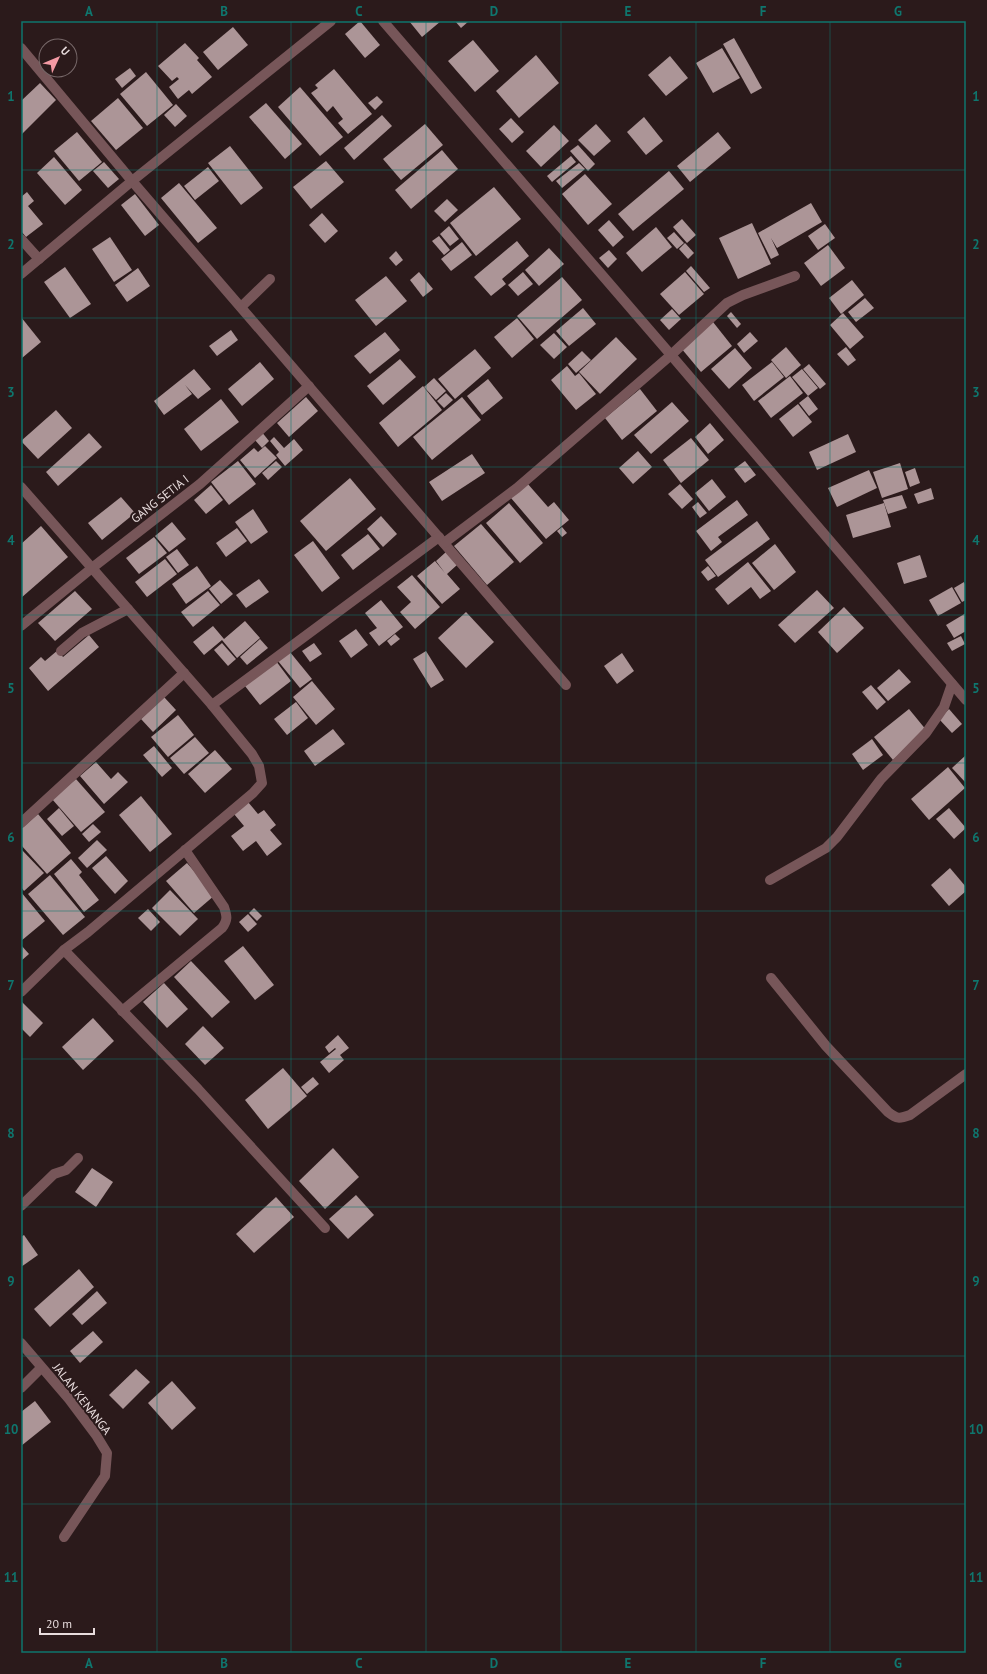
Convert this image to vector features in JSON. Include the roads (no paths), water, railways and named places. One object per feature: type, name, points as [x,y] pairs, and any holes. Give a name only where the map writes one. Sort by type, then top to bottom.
[{"type":"street","points":[[21,274],[132,181],[331,21]]},
{"type":"street","points":[[383,21],[966,700]]},
{"type":"street","points":[[21,48],[132,181],[566,685]]},
{"type":"street","points":[[21,239],[39,259]]},
{"type":"street","points":[[212,705],[517,488],[671,355],[728,303],[743,295],[795,276]]},
{"type":"street","points":[[241,307],[270,279]]},
{"type":"street","name":"GANG SETIA I","points":[[21,626],[92,568],[200,484],[309,386]]},
{"type":"street","points":[[21,487],[212,705],[252,754],[259,766],[262,783],[253,793],[88,932],[64,950],[21,992]]},
{"type":"street","points":[[61,651],[82,633],[128,609]]},
{"type":"street","points":[[21,823],[184,673]]},
{"type":"street","points":[[770,880],[826,848],[837,837],[874,787],[926,733],[944,707],[952,684]]},
{"type":"street","points":[[122,1011],[222,928],[226,922],[227,917],[224,907],[185,850]]},
{"type":"street","points":[[64,950],[198,1089],[325,1228]]},
{"type":"street","points":[[771,978],[826,1046],[888,1112],[896,1118],[902,1118],[910,1115],[966,1074]]},
{"type":"street","points":[[21,1206],[54,1174],[66,1170],[78,1158]]},
{"type":"street","name":"JALAN KENANGA","points":[[21,1343],[96,1434],[107,1454],[105,1476],[64,1537]]},
{"type":"street","points":[[21,1388],[41,1368]]}]
